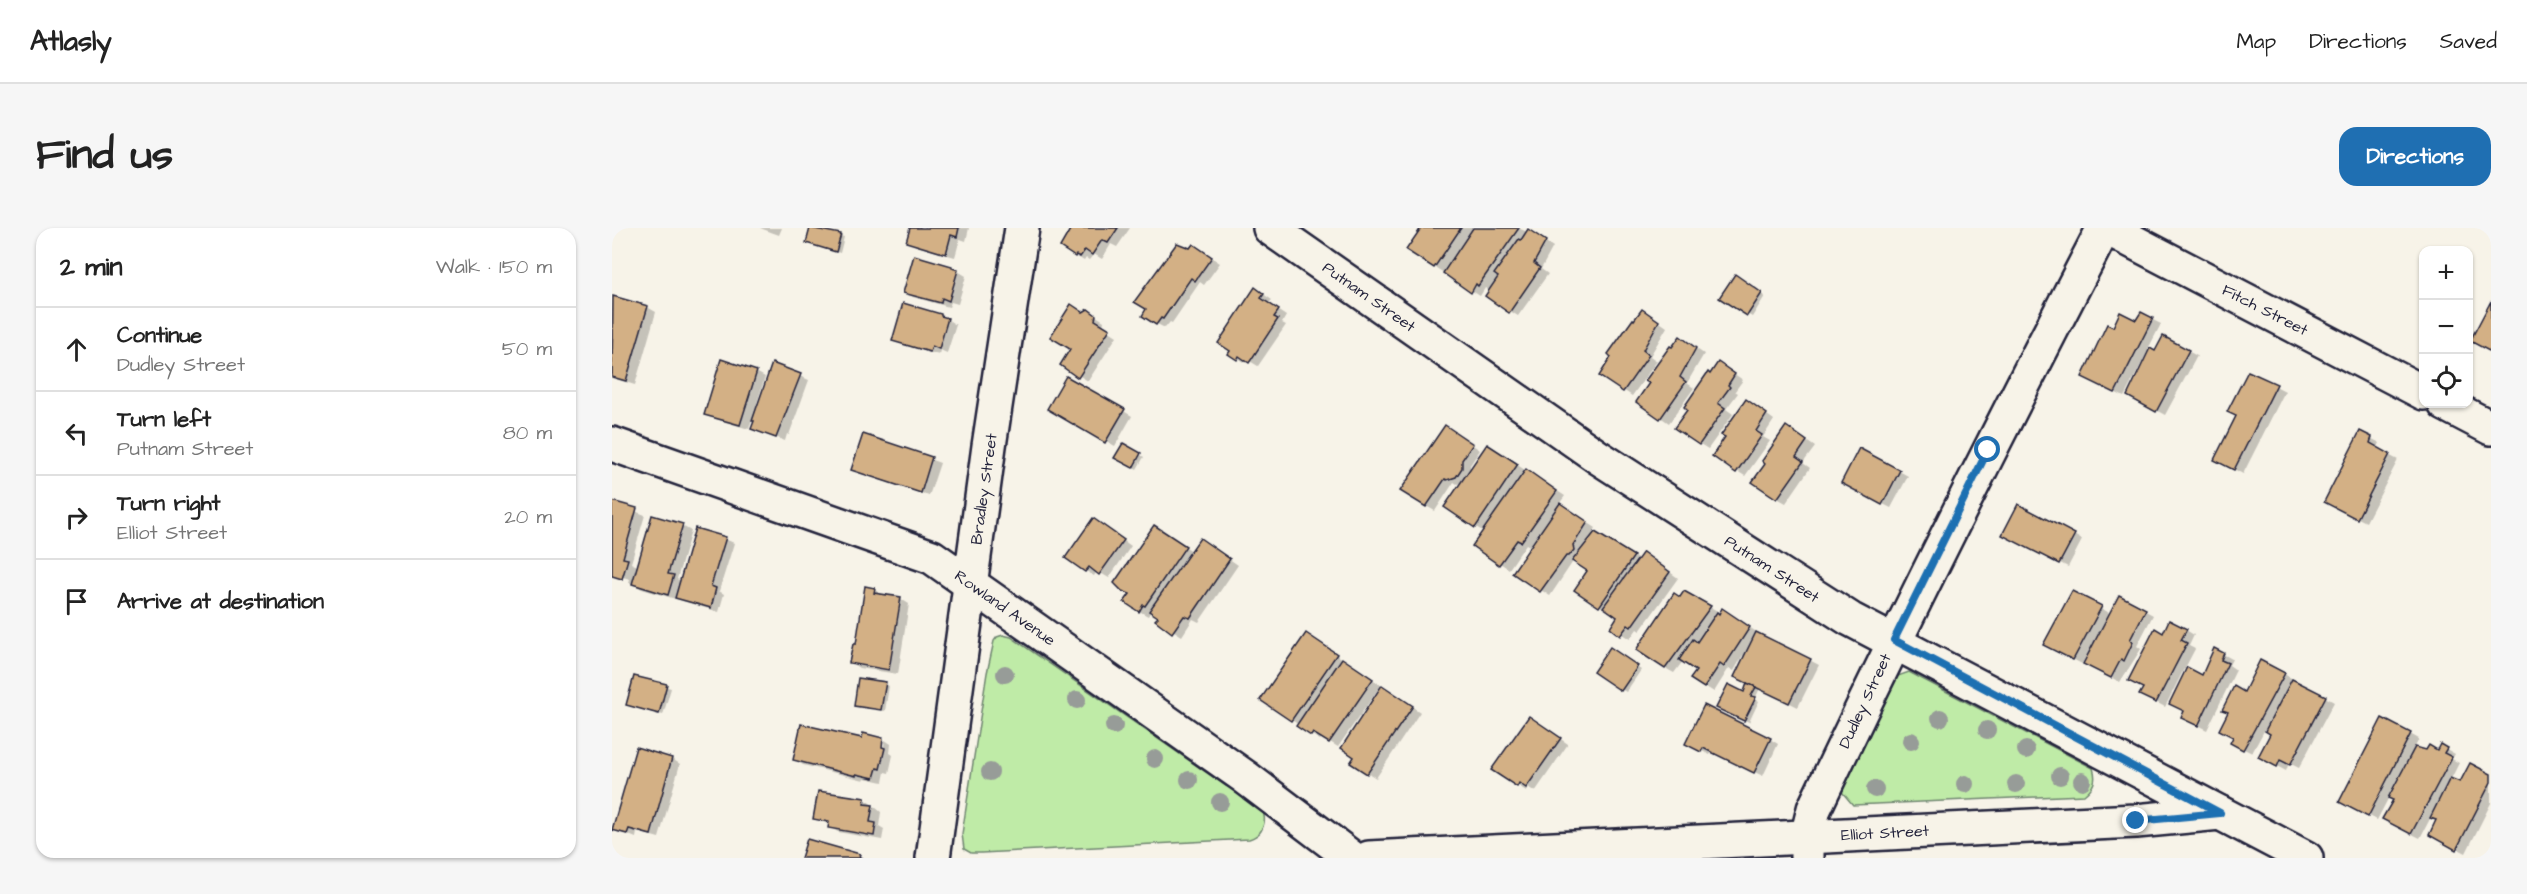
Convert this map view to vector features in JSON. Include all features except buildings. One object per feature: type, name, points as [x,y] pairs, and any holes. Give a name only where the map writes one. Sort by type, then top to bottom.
[{"type":"street","name":"Bradley Street","points":[[933,858],[1022,228]]},
{"type":"street","name":"Putnam Street","points":[[1270,228],[1598,457],[1850,619],[1894,640],[2306,858]]},
{"type":"street","name":"Dudley Street","points":[[1807,848],[1814,809],[1894,640],[1988,450],[2105,228]]},
{"type":"street","name":"Fitch Street","points":[[2105,228],[2419,390]]},
{"type":"street","points":[[2453,408],[2491,428]]},
{"type":"street","name":"Rowland Avenue","points":[[612,444],[932,557],[1245,777],[1352,858]]},
{"type":"street","name":"Elliot Street","points":[[1369,858],[1807,848],[2220,813]]},
{"type":"green space","points":[[1003,635],[1011,637],[1226,786],[1252,799],[1262,809],[1264,815],[1261,831],[1249,839],[981,853],[971,853],[964,849],[962,834],[987,673],[994,641]]},
{"type":"green space","points":[[1909,672],[2093,768],[2095,780],[2092,786],[2084,795],[1853,805],[1842,792],[1841,784],[1895,677]]},
{"type":"route","points":[[1988,450],[1894,640],[2220,813],[2136,821]]}]
